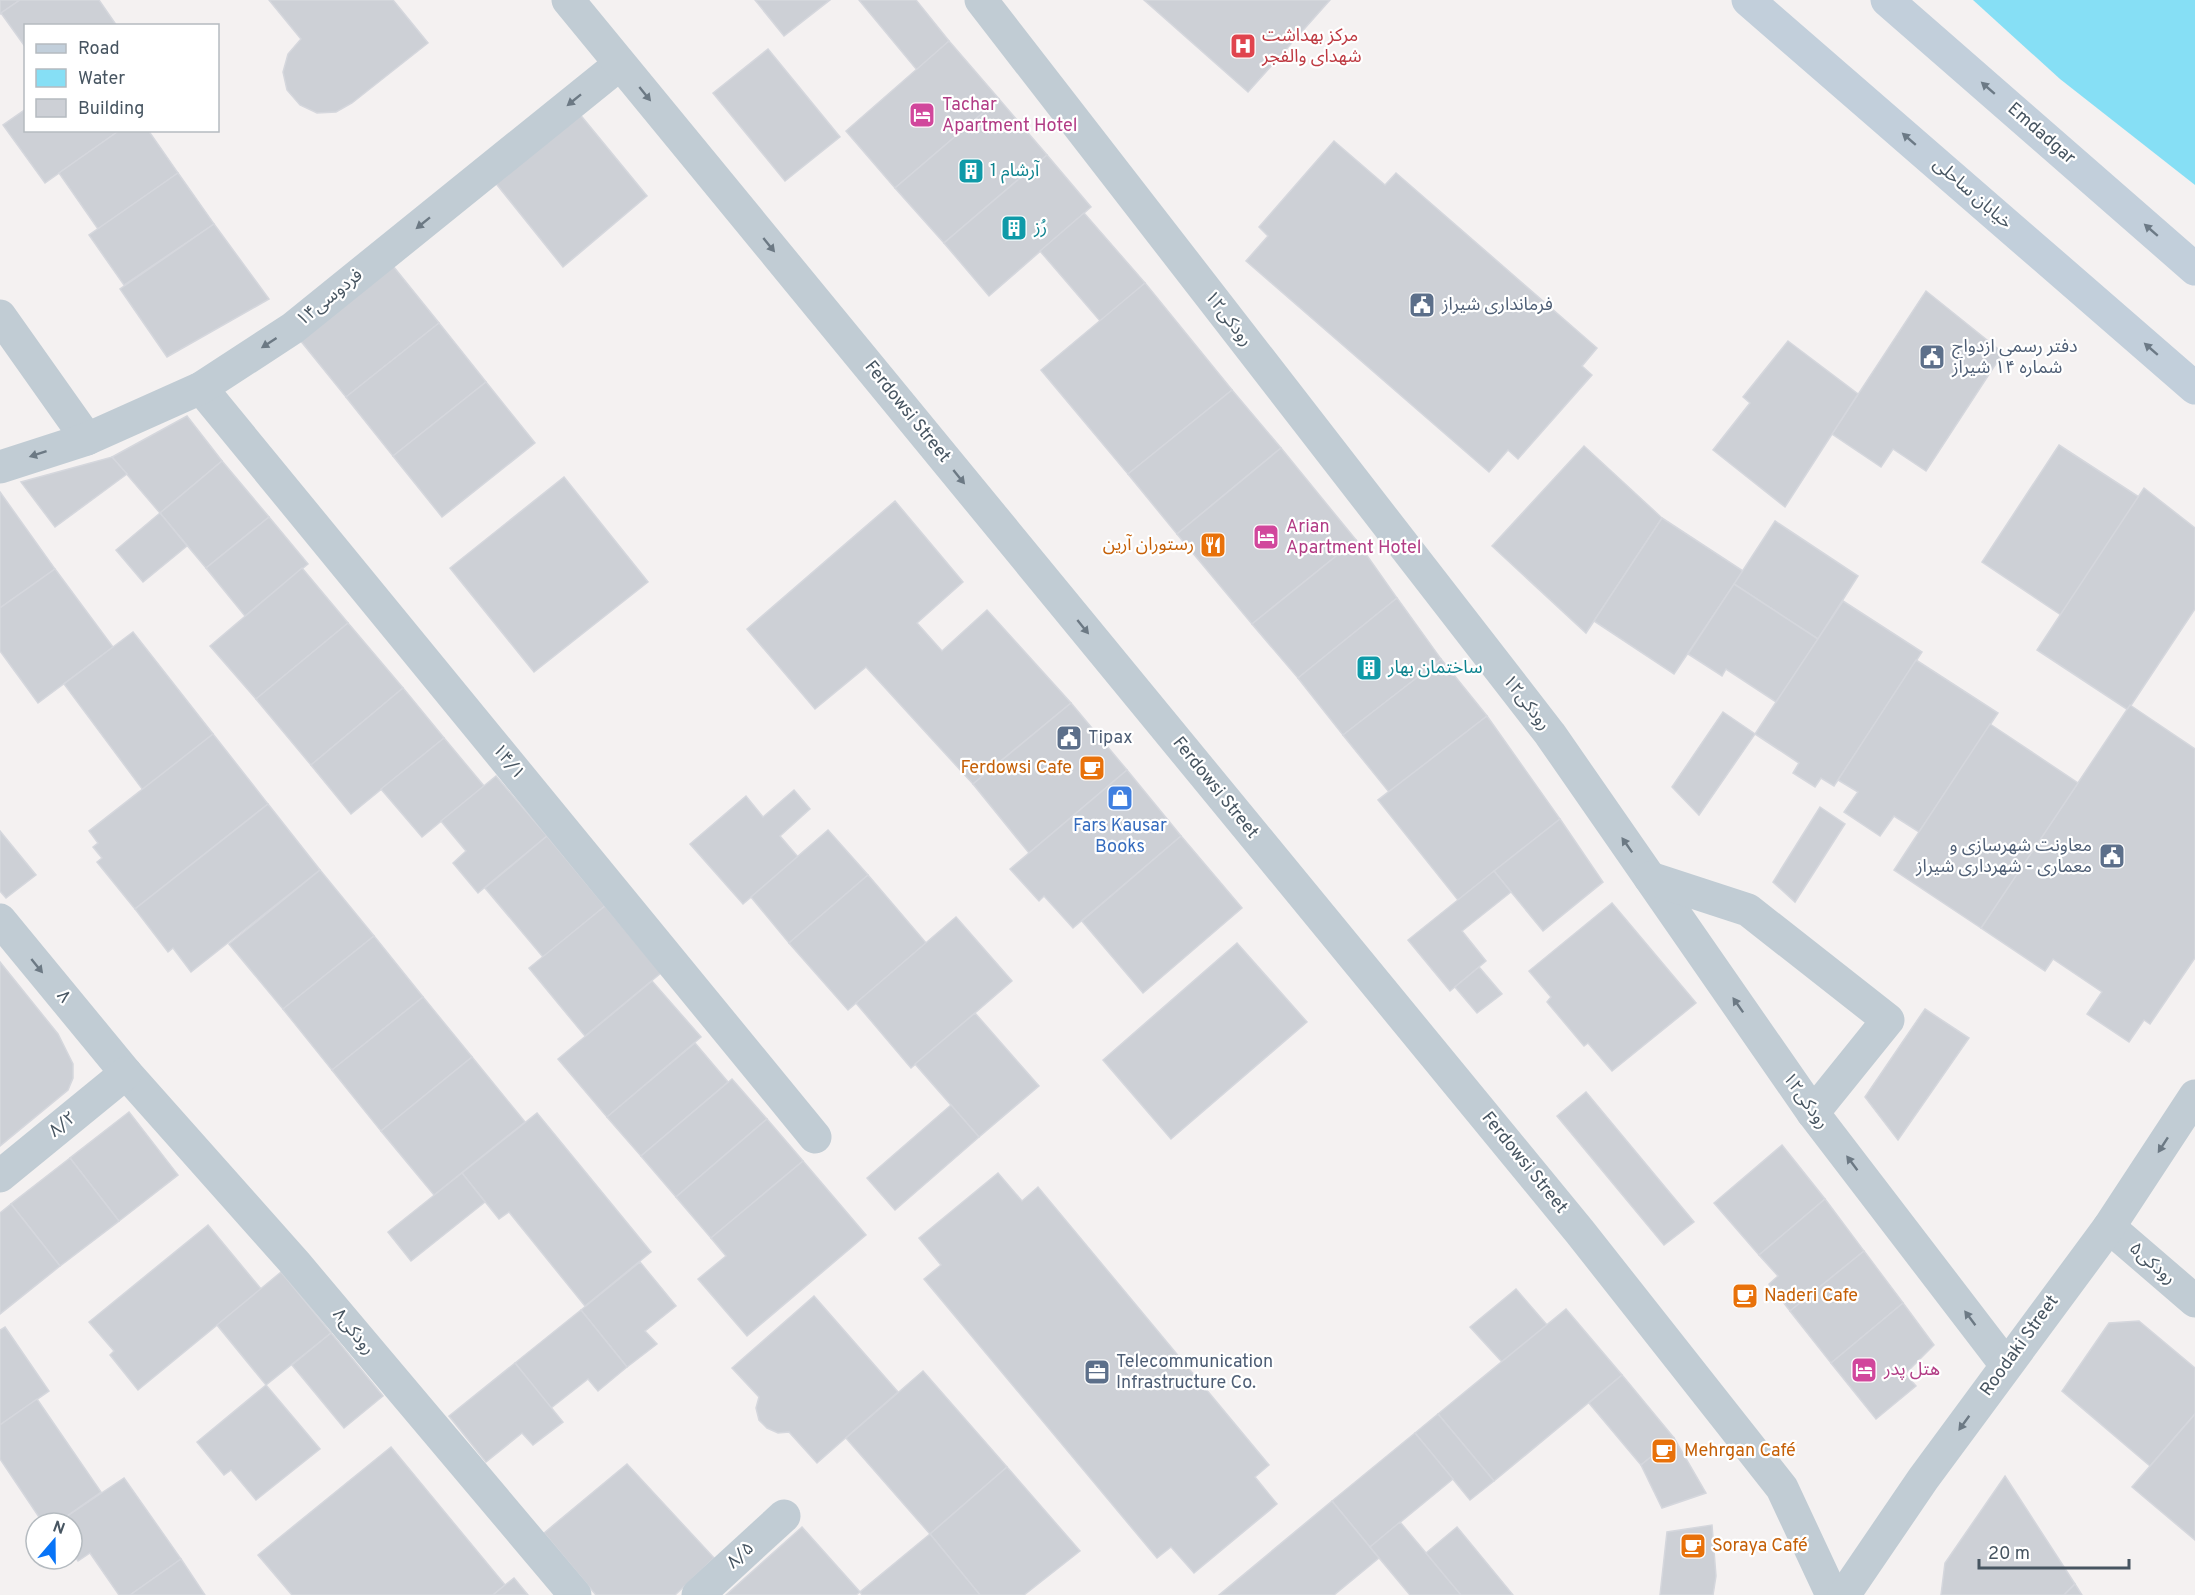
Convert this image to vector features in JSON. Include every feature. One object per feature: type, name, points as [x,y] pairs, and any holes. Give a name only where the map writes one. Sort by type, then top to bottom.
[{"type":"main road","name":"خیابان ساحلی","points":[[1748,0],[2195,388]]},
{"type":"main road","name":"Emdadgar","points":[[1887,0],[2195,269]]},
{"type":"street","name":"Ferdowsi Street","points":[[568,0],[1580,1232],[1782,1488],[1832,1595]]},
{"type":"street","name":"رودکی۱۲","points":[[981,0],[1550,734],[1813,1113],[2006,1365]]},
{"type":"street","name":"فردوسی۱۴","points":[[0,466],[87,439],[201,387],[293,328],[620,64]]},
{"type":"street","points":[[0,316],[87,439]]},
{"type":"street","name":"۱۴/۱","points":[[201,387],[815,1137]]},
{"type":"street","points":[[1650,878],[1748,910],[1888,1020],[1813,1113]]},
{"type":"street","name":"۸","points":[[0,920],[126,1074]]},
{"type":"street","name":"۸/۲","points":[[0,1176],[126,1074]]},
{"type":"street","name":"رودکی۸","points":[[126,1074],[295,1263],[575,1595]]},
{"type":"street","name":"Roodaki Street","points":[[1844,1595],[1923,1479],[2109,1227],[2195,1096]]},
{"type":"street","name":"رودکی۵","points":[[2109,1227],[2195,1301]]},
{"type":"street","name":"۸/۵","points":[[698,1595],[784,1516]]},
{"type":"water","points":[[1973,0],[2195,0],[2195,185],[2060,79]]},
{"type":"building","points":[[0,0],[20,0],[0,14]]},
{"type":"building","points":[[20,0],[99,0],[116,24],[24,24],[24,45],[1,13]]},
{"type":"building","points":[[269,0],[393,0],[428,43],[352,103],[336,112],[317,113],[300,105],[287,90],[283,72],[288,54],[301,39]]},
{"type":"building","points":[[755,0],[830,0],[784,36]]},
{"type":"building","points":[[859,0],[916,0],[949,41],[917,70]]},
{"type":"building","name":"مرکز بهداشت شهدای والفجر","points":[[1144,0],[1330,0],[1248,92]]},
{"type":"building","name":"Tachar Apartment Hotel","points":[[949,41],[999,99],[895,188],[846,131]]},
{"type":"building","points":[[768,49],[840,137],[785,181],[713,93]]},
{"type":"building","name":"آرشام 1","points":[[999,99],[1047,155],[944,243],[895,188]]},
{"type":"building","points":[[24,110],[24,132],[117,132],[45,183],[3,125]]},
{"type":"building","points":[[578,112],[647,196],[563,267],[494,181]]},
{"type":"building","points":[[117,132],[149,132],[178,173],[98,229],[59,173]]},
{"type":"building","name":"فرمانداری شیراز","points":[[1334,141],[1385,185],[1396,173],[1597,348],[1582,366],[1592,375],[1518,459],[1508,450],[1489,472],[1246,261],[1268,236],[1259,227]]},
{"type":"building","name":"رُز","points":[[1047,155],[1091,207],[989,296],[944,243]]},
{"type":"building","points":[[178,173],[214,224],[124,285],[89,235]]},
{"type":"building","points":[[1084,213],[1145,283],[1101,322],[1040,251]]},
{"type":"building","points":[[214,224],[269,299],[167,357],[120,289]]},
{"type":"building","points":[[393,266],[439,323],[346,397],[300,340]]},
{"type":"building","points":[[1145,283],[1232,390],[1128,474],[1041,370]]},
{"type":"building","points":[[1926,291],[2003,353],[1926,471],[1893,449],[1881,467],[1832,434]]},
{"type":"building","points":[[439,323],[486,382],[393,456],[346,397]]},
{"type":"building","points":[[1788,341],[1858,394],[1785,507],[1713,450],[1750,403],[1743,397]]},
{"type":"building","points":[[486,382],[535,443],[442,517],[393,456]]},
{"type":"building","points":[[1232,390],[1281,448],[1177,534],[1128,474]]},
{"type":"building","points":[[187,416],[222,461],[160,513],[112,457]]},
{"type":"building","points":[[2059,445],[2139,497],[2061,615],[1982,562]]},
{"type":"building","points":[[1584,446],[1662,518],[1586,633],[1492,546]]},
{"type":"building","name":"Arian Apartment Hotel","points":[[1281,448],[1356,540],[1252,624],[1177,534]]},
{"type":"building","points":[[112,457],[127,474],[55,527],[21,482]]},
{"type":"building","points":[[222,461],[269,517],[206,568],[160,513]]},
{"type":"building","points":[[564,477],[648,582],[534,672],[450,568]]},
{"type":"building","points":[[2144,488],[2195,528],[2195,609],[2128,710],[2037,650]]},
{"type":"building","points":[[0,492],[55,569],[0,608]]},
{"type":"building","points":[[895,501],[963,582],[917,623],[942,651],[987,610],[1071,703],[973,784],[866,667],[815,709],[747,629]]},
{"type":"building","points":[[160,513],[187,546],[143,582],[116,550]]},
{"type":"building","points":[[269,517],[308,564],[245,616],[206,568]]},
{"type":"building","points":[[1662,518],[1743,571],[1674,674],[1594,621]]},
{"type":"building","points":[[1775,521],[1858,576],[1818,639],[1734,584]]},
{"type":"building","points":[[1356,540],[1397,598],[1298,678],[1252,624]]},
{"type":"building","points":[[302,568],[348,623],[256,699],[210,646]]},
{"type":"building","points":[[55,569],[113,647],[38,703],[0,651],[0,608]]},
{"type":"building","points":[[1734,584],[1818,639],[1776,702],[1726,669],[1722,676],[1688,654]]},
{"type":"building","name":"ساختمان بهار","points":[[1397,598],[1441,659],[1343,735],[1298,678]]},
{"type":"building","points":[[1843,601],[1922,652],[1834,786],[1821,778],[1815,787],[1793,773],[1799,763],[1755,734]]},
{"type":"building","points":[[348,623],[403,688],[311,765],[256,699]]},
{"type":"building","points":[[133,632],[213,734],[143,790],[64,684]]},
{"type":"building","points":[[1441,659],[1487,716],[1389,792],[1343,735]]},
{"type":"building","points":[[1916,660],[1998,713],[1919,832],[1894,816],[1880,836],[1844,812],[1858,792],[1838,780]]},
{"type":"building","points":[[403,688],[444,738],[351,814],[311,765]]},
{"type":"building","points":[[1071,703],[1127,770],[1029,853],[973,784]]},
{"type":"building","name":"معاونت شهرسازی و معماری - شهرداری شیراز","points":[[2130,705],[2195,749],[2195,958],[2150,1024],[2144,1020],[2129,1042],[2087,1014],[2102,992],[2053,959],[2045,971],[1981,928]]},
{"type":"building","points":[[1723,712],[1755,734],[1699,815],[1672,787]]},
{"type":"building","points":[[1487,716],[1560,819],[1458,900],[1378,800]]},
{"type":"building","points":[[1990,724],[2078,783],[1981,928],[1894,870]]},
{"type":"building","points":[[213,734],[268,804],[135,909],[97,862],[102,858],[93,847],[98,843],[89,831]]},
{"type":"building","points":[[444,738],[484,786],[422,837],[381,789]]},
{"type":"building","points":[[1127,770],[1181,836],[1073,928],[1044,896],[1039,901],[1010,869]]},
{"type":"building","points":[[496,776],[547,836],[478,893],[453,863],[466,851],[441,821]]},
{"type":"building","points":[[794,790],[810,809],[780,836],[798,857],[743,904],[690,844],[746,796],[763,817]]},
{"type":"building","points":[[268,804],[320,870],[191,972],[173,948],[168,952],[135,909]]},
{"type":"building","points":[[1820,807],[1845,824],[1795,902],[1773,882]]},
{"type":"building","points":[[1560,819],[1603,882],[1543,931],[1494,871]]},
{"type":"building","points":[[828,830],[868,875],[789,943],[751,897]]},
{"type":"building","points":[[0,831],[36,875],[6,898],[0,891]]},
{"type":"building","points":[[547,836],[605,906],[543,957],[485,888]]},
{"type":"building","points":[[1181,836],[1242,908],[1143,993],[1082,921]]},
{"type":"building","points":[[320,870],[374,936],[283,1009],[229,944]]},
{"type":"building","points":[[1494,871],[1511,892],[1462,931],[1486,961],[1450,991],[1408,940]]},
{"type":"building","points":[[868,875],[926,943],[848,1010],[789,943]]},
{"type":"building","points":[[1612,903],[1696,1003],[1612,1071],[1588,1043],[1584,1046],[1547,1002],[1551,997],[1529,971]]},
{"type":"building","points":[[605,906],[661,973],[585,1036],[529,968]]},
{"type":"building","points":[[956,917],[1012,981],[911,1068],[856,1003]]},
{"type":"building","points":[[374,936],[423,997],[332,1070],[283,1009]]},
{"type":"building","points":[[1237,943],[1307,1022],[1171,1139],[1103,1060]]},
{"type":"building","points":[[0,962],[58,1034],[73,1064],[73,1078],[68,1090],[0,1146]]},
{"type":"building","points":[[1479,967],[1502,994],[1477,1013],[1455,987]]},
{"type":"building","points":[[652,981],[701,1037],[607,1117],[558,1059]]},
{"type":"building","points":[[423,997],[472,1057],[381,1131],[332,1070]]},
{"type":"building","points":[[1925,1009],[1969,1038],[1898,1140],[1865,1097]]},
{"type":"building","points":[[975,1013],[1039,1086],[979,1137],[915,1064]]},
{"type":"building","points":[[695,1043],[728,1082],[641,1156],[607,1117]]},
{"type":"building","points":[[472,1057],[525,1122],[434,1195],[381,1131]]},
{"type":"building","points":[[732,1079],[767,1119],[676,1197],[641,1156]]},
{"type":"building","points":[[1586,1092],[1694,1222],[1664,1245],[1557,1116]]},
{"type":"building","points":[[951,1105],[979,1137],[895,1210],[867,1178]]},
{"type":"building","points":[[129,1112],[178,1175],[119,1221],[70,1158]]},
{"type":"building","points":[[537,1113],[651,1252],[585,1306],[509,1212],[499,1219],[462,1173]]},
{"type":"building","points":[[767,1119],[803,1161],[711,1238],[676,1197]]},
{"type":"building","points":[[1782,1145],[1825,1199],[1759,1255],[1714,1203]]},
{"type":"building","points":[[70,1158],[119,1221],[60,1266],[11,1204]]},
{"type":"building","points":[[803,1161],[866,1235],[747,1336],[698,1279],[726,1256],[711,1238]]},
{"type":"building","points":[[462,1173],[485,1202],[411,1261],[388,1232]]},
{"type":"building","name":"Telecommunication Infrastructure Co.","points":[[998,1173],[1022,1201],[1038,1187],[1269,1465],[1255,1477],[1277,1504],[1194,1573],[1171,1547],[1157,1558],[924,1279],[941,1265],[919,1238]]},
{"type":"building","points":[[1825,1199],[1864,1251],[1790,1311],[1769,1284],[1778,1276],[1759,1255]]},
{"type":"building","points":[[11,1204],[60,1266],[0,1314],[0,1213]]},
{"type":"building","points":[[208,1225],[261,1289],[138,1390],[110,1355],[114,1351],[89,1322]]},
{"type":"building","points":[[1864,1251],[1903,1303],[1831,1363],[1790,1311]]},
{"type":"building","points":[[640,1262],[676,1306],[645,1331],[657,1344],[627,1367],[581,1310]]},
{"type":"building","points":[[281,1272],[331,1333],[266,1385],[217,1325]]},
{"type":"building","points":[[1516,1289],[1547,1325],[1502,1362],[1470,1327]]},
{"type":"building","points":[[814,1296],[898,1392],[817,1463],[789,1432],[778,1433],[767,1428],[759,1420],[756,1408],[759,1397],[732,1368]]},
{"type":"building","points":[[1903,1303],[1934,1345],[1905,1374],[1916,1386],[1876,1419],[1831,1363]]},
{"type":"building","points":[[1566,1309],[1622,1375],[1494,1481],[1438,1414]]},
{"type":"building","points":[[581,1310],[627,1367],[598,1391],[588,1379],[551,1408],[515,1363]]},
{"type":"building","points":[[2139,1321],[2195,1368],[2195,1414],[2150,1466],[2062,1391],[2109,1323]]},
{"type":"building","points":[[5,1327],[49,1391],[0,1425],[0,1330]]},
{"type":"building","points":[[331,1333],[383,1396],[344,1428],[292,1365]]},
{"type":"building","points":[[515,1363],[563,1422],[533,1445],[522,1433],[486,1462],[449,1416]]},
{"type":"building","points":[[923,1371],[1007,1467],[930,1534],[846,1438]]},
{"type":"building","points":[[1622,1375],[1674,1438],[1641,1465],[1589,1403]]},
{"type":"building","points":[[266,1385],[320,1449],[256,1500],[231,1470],[224,1475],[197,1442]]},
{"type":"building","points":[[37,1399],[101,1492],[74,1511],[35,1511],[0,1459],[0,1425]]},
{"type":"building","points":[[1438,1414],[1494,1481],[1470,1500],[1415,1433]]},
{"type":"building","points":[[2195,1414],[2195,1540],[2132,1487]]},
{"type":"building","points":[[1415,1433],[1453,1479],[1370,1547],[1332,1501]]},
{"type":"building","points":[[1674,1438],[1706,1493],[1662,1508],[1641,1465]]},
{"type":"building","points":[[391,1447],[505,1585],[493,1595],[292,1595],[258,1555]]},
{"type":"building","points":[[627,1464],[714,1558],[675,1595],[596,1595],[544,1533]]},
{"type":"building","points":[[1007,1467],[1080,1551],[1024,1595],[980,1595],[930,1534]]},
{"type":"building","points":[[2005,1476],[2075,1584],[2064,1595],[1941,1595],[1945,1563]]},
{"type":"building","points":[[124,1478],[181,1559],[130,1595],[119,1595],[90,1553],[84,1557],[84,1511],[75,1511]]},
{"type":"building","points":[[1332,1501],[1379,1558],[1334,1595],[1219,1595]]},
{"type":"building","points":[[1400,1522],[1461,1595],[1410,1595],[1370,1547]]},
{"type":"building","points":[[1712,1525],[1716,1576],[1713,1595],[1660,1595],[1667,1532]]},
{"type":"building","points":[[802,1527],[860,1592],[856,1595],[726,1595]]},
{"type":"building","points":[[1457,1527],[1513,1595],[1461,1595],[1426,1553]]},
{"type":"building","points":[[930,1534],[980,1595],[862,1595],[860,1592]]},
{"type":"building","points":[[181,1559],[205,1595],[130,1595]]},
{"type":"building","points":[[514,1578],[528,1595],[493,1595],[505,1585]]},
{"type":"building","points":[[2075,1584],[2082,1595],[2064,1595]]},
{"type":"place","name":"مرکز بهداشت شهدای والفجر","points":[[1243,46]]},
{"type":"place","name":"Tachar Apartment Hotel","points":[[922,115]]},
{"type":"place","name":"آرشام 1","points":[[971,171]]},
{"type":"place","name":"رُز","points":[[1014,228]]},
{"type":"place","name":"فرمانداری شیراز","points":[[1422,305]]},
{"type":"place","name":"دفتر رسمی ازدواج شماره ۱۴ شیراز","points":[[1932,357]]},
{"type":"place","name":"Arian Apartment Hotel","points":[[1266,537]]},
{"type":"place","name":"رستوران آرین","points":[[1213,545]]},
{"type":"place","name":"ساختمان بهار","points":[[1369,668]]},
{"type":"place","name":"Tipax","points":[[1069,738]]},
{"type":"place","name":"Ferdowsi Cafe","points":[[1092,768]]},
{"type":"place","name":"Fars Kausar Books","points":[[1120,798]]},
{"type":"place","name":"معاونت شهرسازی و معماری - شهرداری شیراز","points":[[2112,856]]},
{"type":"place","name":"Naderi Cafe","points":[[1745,1296]]},
{"type":"place","name":"هتل پدر","points":[[1864,1370]]},
{"type":"place","name":"Telecommunication Infrastructure Co.","points":[[1097,1372]]},
{"type":"place","name":"Mehrgan Café","points":[[1664,1451]]},
{"type":"place","name":"Soraya Café","points":[[1693,1546]]}]
